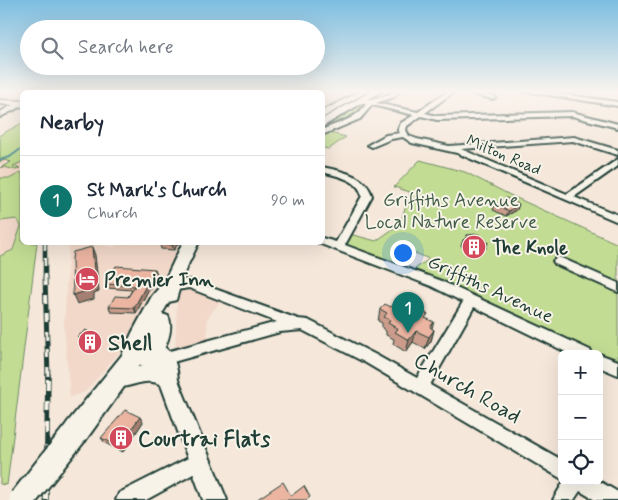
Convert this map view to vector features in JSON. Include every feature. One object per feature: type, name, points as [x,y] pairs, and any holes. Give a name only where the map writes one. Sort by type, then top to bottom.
[{"type":"highway","points":[[325,122],[341,114]]},
{"type":"highway","points":[[22,500],[116,380],[150,359],[168,301],[177,285],[190,245]]},
{"type":"highway","points":[[150,359],[159,301],[177,285]]},
{"type":"main road","points":[[116,380],[142,374],[150,359]]},
{"type":"main road","points":[[150,359],[200,461],[215,500]]},
{"type":"street","points":[[325,132],[361,114]]},
{"type":"street","points":[[372,145],[389,137],[404,135],[403,127],[419,115],[449,119],[485,114]]},
{"type":"street","points":[[595,114],[618,126]]},
{"type":"street","name":"Milton Road","points":[[404,135],[422,143],[450,148],[618,219]]},
{"type":"street","points":[[450,148],[455,146],[574,139],[618,153]]},
{"type":"street","points":[[568,197],[618,162]]},
{"type":"street","points":[[325,170],[356,180],[367,190],[367,196],[339,246]]},
{"type":"street","name":"Griffiths Avenue","points":[[325,242],[400,269],[577,350]]},
{"type":"street","points":[[559,261],[618,288]]},
{"type":"street","name":"Church Road","points":[[177,285],[309,327],[349,346],[558,468]]},
{"type":"street","points":[[420,387],[471,300]]},
{"type":"street","points":[[150,359],[296,324]]},
{"type":"street","points":[[603,362],[618,368]]},
{"type":"street","points":[[126,500],[200,461]]},
{"type":"street","points":[[563,500],[572,485]]},
{"type":"street","points":[[589,485],[613,500]]},
{"type":"shaded area","points":[[20,155],[20,237],[0,360],[0,157]]},
{"type":"shaded area","points":[[69,245],[114,247],[116,245],[184,245],[163,278],[136,333],[85,392],[70,397],[64,327]]},
{"type":"shaded area","points":[[183,286],[221,300],[207,319],[208,344],[175,351],[177,302]]},
{"type":"green space","points":[[338,114],[355,114],[326,132],[346,137],[329,149],[325,148],[325,122]]},
{"type":"green space","points":[[20,124],[20,163],[13,166],[20,168],[16,170],[0,168],[11,162],[5,160],[0,162],[0,135]]},
{"type":"green space","name":"Griffiths Avenue Local Nature Reserve","points":[[420,160],[465,172],[512,196],[618,244],[618,368],[603,362],[603,350],[576,350],[409,273],[429,259],[415,253],[394,267],[339,246],[346,233],[376,241],[400,224],[410,192],[394,187]]},
{"type":"green space","points":[[20,173],[20,224],[17,219],[0,221],[0,178],[11,178]]},
{"type":"green space","points":[[20,229],[20,245],[37,245],[7,485],[0,484],[0,256],[13,250]]},
{"type":"building","points":[[506,198],[519,204],[509,211],[495,205]]},
{"type":"building","points":[[478,234],[488,242],[472,250],[467,247],[470,245],[463,240],[467,238],[467,235]]},
{"type":"building","name":"Premier Inn","points":[[92,247],[95,282],[89,284],[90,290],[73,295],[73,252]]},
{"type":"building","points":[[116,266],[155,269],[134,308],[109,307],[115,296],[128,297],[135,286],[105,284]]},
{"type":"building","points":[[385,304],[391,307],[394,304],[411,313],[415,308],[428,314],[425,318],[434,322],[430,327],[434,330],[429,337],[416,331],[409,340],[395,332],[398,329],[388,323],[390,320],[384,317],[387,313],[380,309]]},
{"type":"building","points":[[86,330],[95,337],[87,343],[78,336]]},
{"type":"building","points":[[125,410],[140,417],[119,446],[101,438]]},
{"type":"building","points":[[283,482],[291,496],[304,486],[310,497],[306,500],[256,500]]},
{"type":"waterway","points":[[0,160],[10,157],[20,150]]},
{"type":"railway","points":[[45,245],[45,277]]},
{"type":"railway","points":[[45,277],[48,376]]},
{"type":"railway","points":[[46,500],[48,376]]},
{"type":"place","name":"The Knole","points":[[474,247]]},
{"type":"place","name":"Premier Inn","points":[[87,279]]},
{"type":"place","name":"St Mark's Church","points":[[408,333]]},
{"type":"place","name":"Shell","points":[[90,342]]},
{"type":"place","name":"Courtrai Flats","points":[[121,438]]}]
